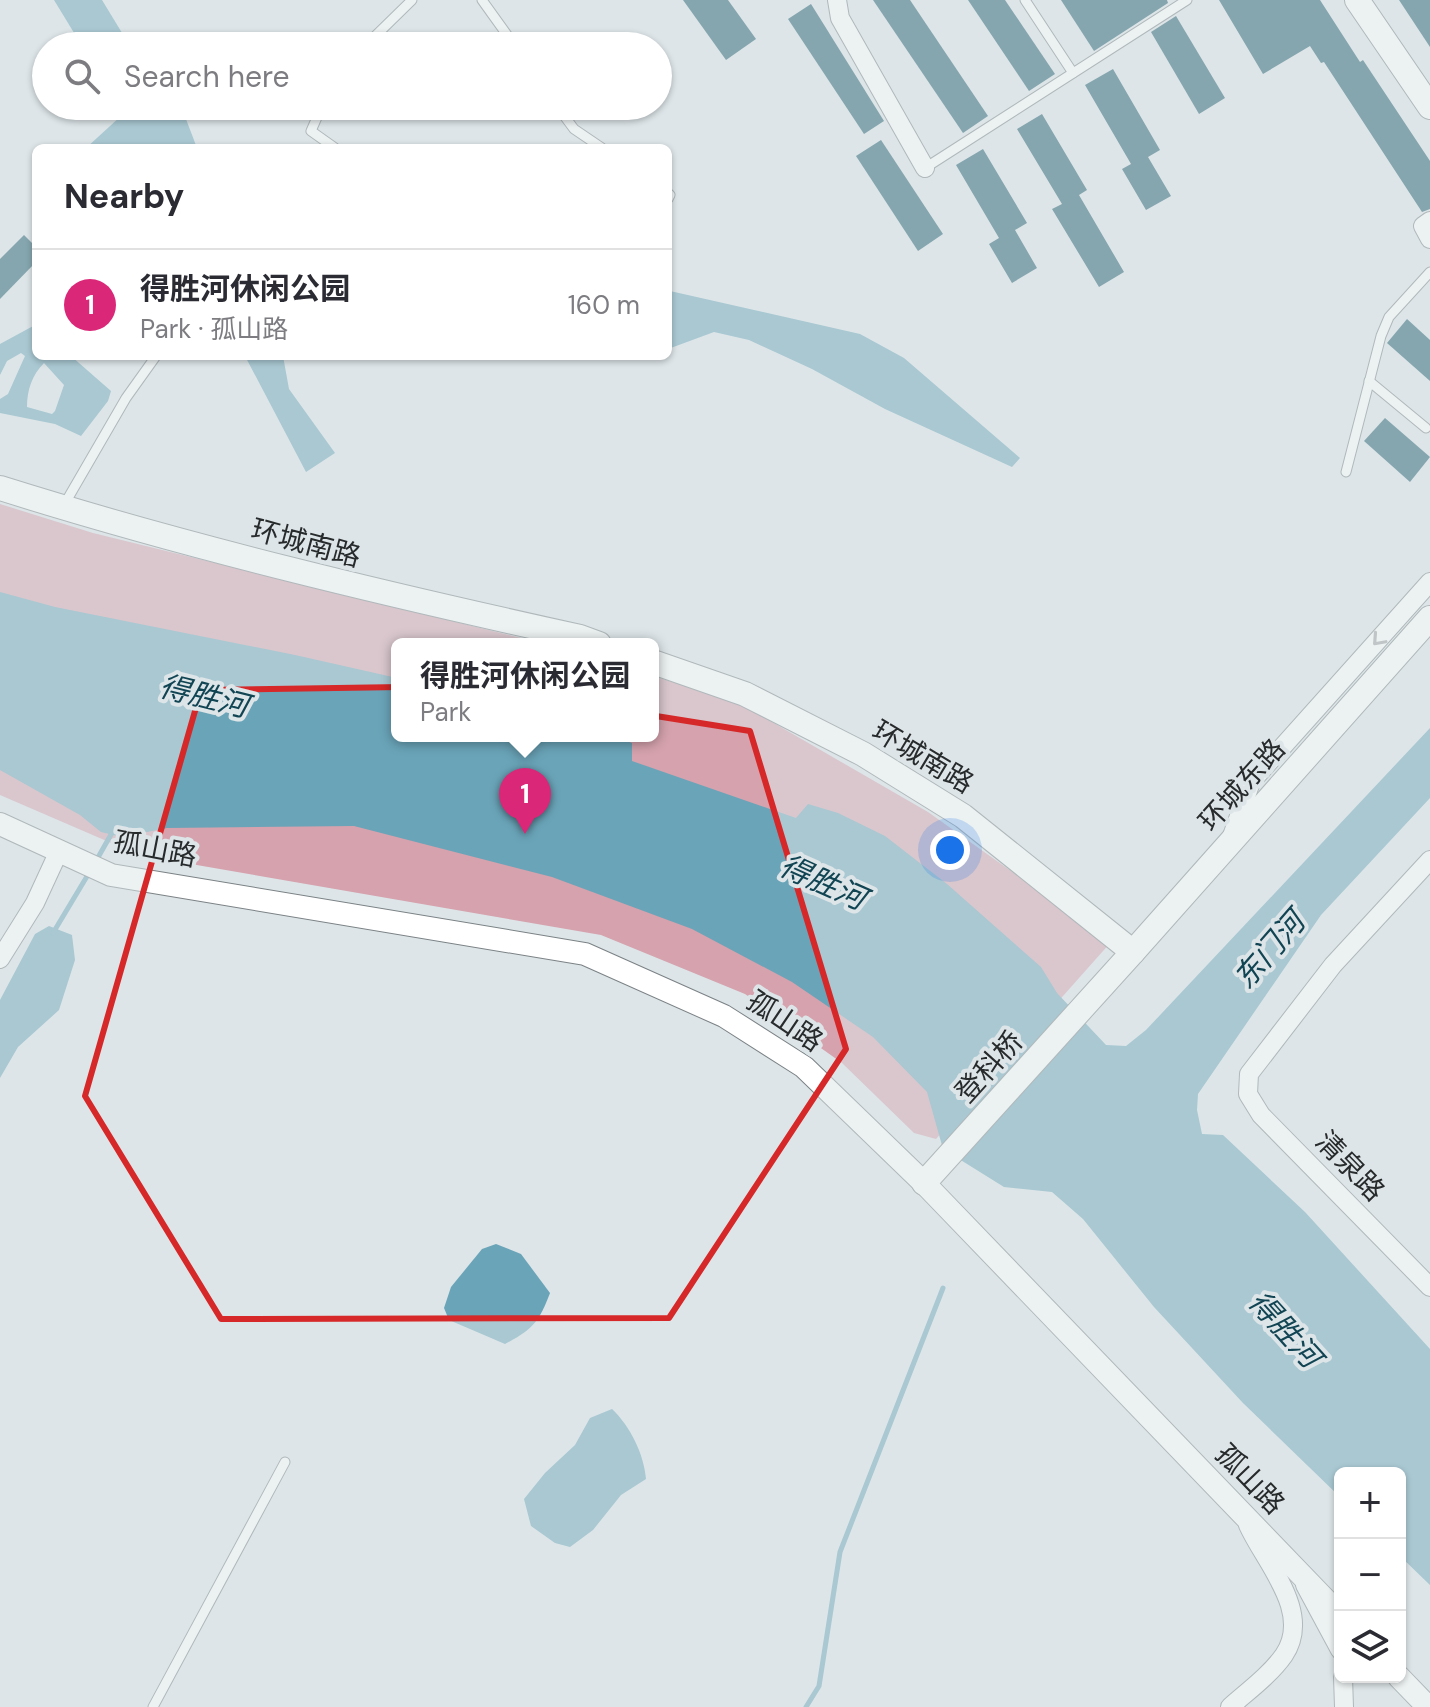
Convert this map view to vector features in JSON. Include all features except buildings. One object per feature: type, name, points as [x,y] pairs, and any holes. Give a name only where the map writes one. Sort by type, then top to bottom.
[{"type":"main road","points":[[1357,0],[1430,107]]},
{"type":"main road","name":"环城南路","points":[[0,488],[347,586],[583,638]]},
{"type":"main road","name":"环城东路","points":[[1098,991],[1430,618]]},
{"type":"main road","name":"环城南路","points":[[659,664],[745,694],[863,754],[963,816],[1133,952]]},
{"type":"main road","name":"登科桥","points":[[924,1183],[1098,991]]},
{"type":"street","points":[[837,0],[840,18],[925,168]]},
{"type":"street","points":[[1430,221],[1423,226],[1430,239]]},
{"type":"street","points":[[1229,845],[1251,782],[1430,582]]},
{"type":"street","name":"孤山路","points":[[0,824],[111,875],[585,954],[724,1016],[804,1067],[924,1183],[1336,1611]]},
{"type":"street","points":[[0,959],[35,903],[59,851]]},
{"type":"street","name":"清泉路","points":[[1430,860],[1333,965],[1249,1074],[1248,1094],[1261,1115],[1430,1287]]},
{"type":"street","points":[[1230,1707],[1286,1653],[1294,1627],[1287,1595],[1243,1515]]},
{"type":"street","points":[[1295,1568],[1334,1639]]},
{"type":"street","points":[[1343,1683],[1344,1707]]},
{"type":"street","points":[[1405,1683],[1428,1707]]},
{"type":"lane","points":[[379,32],[412,0]]},
{"type":"lane","points":[[482,0],[505,32]]},
{"type":"lane","points":[[1025,0],[1073,73]]},
{"type":"lane","points":[[925,168],[1187,0]]},
{"type":"lane","points":[[316,120],[311,131],[329,144]]},
{"type":"lane","points":[[567,120],[574,129],[596,144]]},
{"type":"lane","points":[[1346,472],[1381,336],[1389,317],[1430,272]]},
{"type":"lane","points":[[62,508],[126,398],[153,360]]},
{"type":"lane","points":[[1369,381],[1426,428]]},
{"type":"lane","points":[[153,1707],[285,1462]]},
{"type":"highlighted area","points":[[468,686],[750,731],[846,1049],[669,1318],[221,1319],[85,1096],[201,690]]},
{"type":"shaded area","points":[[0,504],[93,533],[522,638],[391,638],[391,742],[659,742],[659,678],[739,703],[928,812],[1111,942],[936,1139],[914,1133],[842,1063],[745,994],[601,935],[139,855],[0,795]]},
{"type":"water","points":[[54,0],[102,0],[121,32],[73,32]]},
{"type":"water","points":[[117,120],[186,120],[195,144],[90,144]]},
{"type":"water","points":[[672,291],[860,334],[904,358],[1020,458],[1012,467],[885,409],[812,369],[749,340],[714,332],[672,348]]},
{"type":"water","points":[[32,327],[32,360],[76,360],[111,391],[108,401],[81,436],[55,424],[0,413],[0,399],[8,394],[25,356],[21,353],[7,361],[0,375],[0,344]],"holes":[[[44,363],[64,385],[52,414],[27,407],[31,383]]]},
{"type":"water","points":[[247,360],[284,360],[289,389],[335,453],[306,472]]},
{"type":"water","points":[[0,592],[55,607],[391,677],[391,742],[629,742],[632,743],[632,761],[796,818],[808,804],[838,813],[885,836],[947,884],[1041,967],[1057,993],[1106,1045],[1126,1046],[1146,1030],[1430,728],[1430,798],[1321,915],[1198,1094],[1197,1110],[1202,1134],[1223,1135],[1305,1212],[1430,1349],[1430,1585],[1406,1562],[1406,1467],[1334,1467],[1334,1491],[1243,1403],[1154,1307],[1083,1219],[1052,1192],[1004,1187],[943,1149],[927,1092],[873,1037],[792,982],[692,929],[552,877],[354,826],[167,828],[122,837],[101,832],[80,815],[0,770]]},
{"type":"water","points":[[49,926],[72,935],[75,960],[59,1010],[18,1047],[0,1078],[0,1000],[35,934]]},
{"type":"water","points":[[496,1244],[521,1254],[550,1293],[534,1324],[505,1344],[449,1320],[444,1308],[451,1287],[482,1249]]},
{"type":"water","points":[[612,1409],[635,1441],[646,1479],[621,1495],[593,1530],[570,1547],[555,1543],[531,1526],[524,1499],[545,1473],[575,1445],[590,1418]]},
{"type":"waterway","points":[[96,861],[113,831]]},
{"type":"waterway","points":[[53,933],[89,873]]},
{"type":"waterway","points":[[806,1707],[819,1686],[840,1552],[943,1288]]},
{"type":"place","name":"得胜河休闲公园","points":[[525,834]]},
{"type":"water label","name":"得胜河","points":[[204,696]]},
{"type":"water label","name":"得胜河","points":[[823,882]]},
{"type":"water label","name":"东门河","points":[[1269,950]]},
{"type":"water label","name":"得胜河","points":[[1285,1329]]}]
